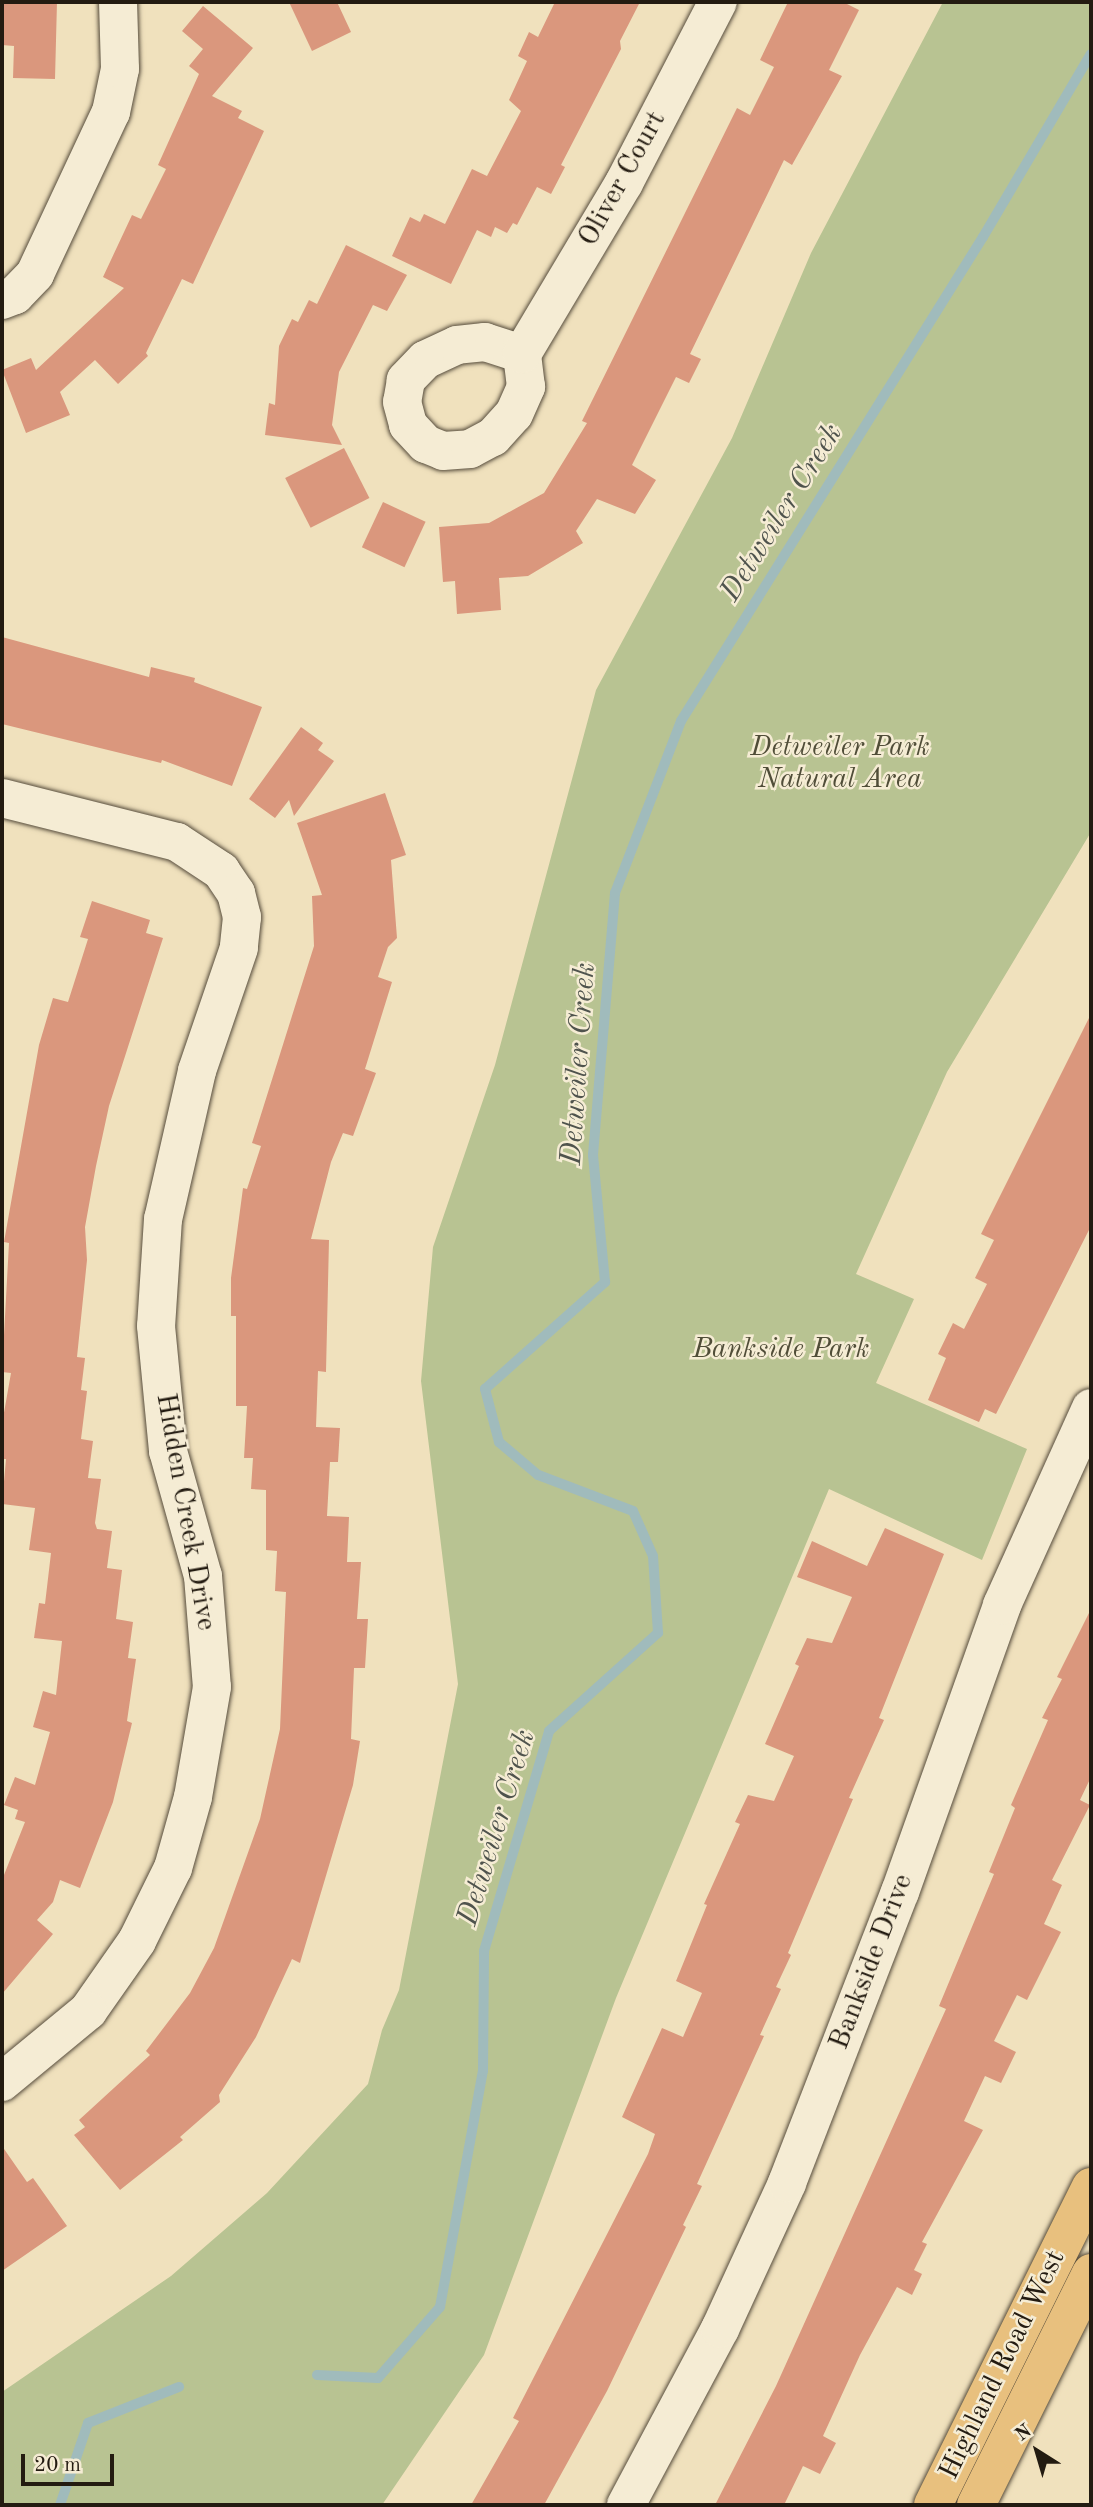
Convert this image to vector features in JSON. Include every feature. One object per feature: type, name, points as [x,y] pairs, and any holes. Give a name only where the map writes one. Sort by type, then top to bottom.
[{"type":"main road","name":"Highland Road West","points":[[933,2505],[1091,2187]]},
{"type":"main road","name":"Highland Road West","points":[[976,2505],[1091,2273]]},
{"type":"street","points":[[2,300],[15,295],[35,274],[111,112],[120,69],[118,2]]},
{"type":"street","name":"Oliver Court","points":[[522,354],[624,183],[718,2]]},
{"type":"street","name":"Hidden Creek Drive","points":[[2,797],[189,848],[221,871],[236,893],[242,917],[239,948],[197,1070],[163,1219],[156,1326],[168,1451],[203,1576],[212,1688],[193,1797],[173,1868],[137,1941],[88,2011],[2,2082]]},
{"type":"street","name":"Bankside Drive","points":[[626,2505],[720,2329],[787,2183],[900,1892],[1002,1605],[1091,1408]]},
{"type":"green space","name":"Detweiler Park Natural Area","points":[[943,2],[1091,2],[1091,832],[947,1072],[856,1274],[914,1299],[876,1383],[1027,1449],[982,1560],[829,1489],[616,1998],[484,2355],[382,2505],[2,2505],[2,2392],[171,2276],[267,2193],[368,2084],[382,2030],[399,1990],[458,1684],[421,1381],[433,1247],[495,1065],[596,690],[732,438],[811,253]]},
{"type":"building","points":[[3,2],[57,2],[55,79],[13,78],[14,46],[2,45]]},
{"type":"building","points":[[289,2],[337,2],[351,32],[312,51]]},
{"type":"building","points":[[555,2],[640,2],[620,41],[621,49],[561,165],[565,167],[551,194],[537,187],[517,225],[513,223],[507,233],[495,227],[491,237],[477,230],[451,284],[392,256],[410,217],[420,222],[424,214],[445,224],[472,169],[487,176],[521,111],[509,100],[527,61],[518,56],[529,32],[538,37]]},
{"type":"building","points":[[788,2],[843,2],[859,10],[829,70],[842,76],[792,165],[784,160],[690,354],[701,359],[689,383],[676,377],[632,465],[656,480],[635,514],[597,499],[576,531],[583,543],[528,576],[499,578],[501,610],[457,614],[455,581],[443,582],[439,527],[489,523],[544,493],[587,423],[582,421],[737,108],[750,115],[774,67],[760,60]]},
{"type":"building","points":[[203,6],[253,48],[212,96],[242,111],[238,118],[264,131],[193,284],[182,279],[146,353],[148,356],[118,384],[95,360],[60,392],[70,415],[26,433],[2,370],[31,358],[36,370],[124,288],[103,277],[132,215],[141,219],[166,169],[158,165],[199,74],[189,66],[203,49],[182,31]]},
{"type":"building","points":[[346,245],[407,275],[387,311],[373,305],[339,372],[332,425],[342,445],[265,435],[269,403],[275,405],[279,346],[292,319],[298,322],[309,300],[317,304]]},
{"type":"building","points":[[344,448],[369,498],[311,528],[285,478]]},
{"type":"building","points":[[383,502],[426,522],[404,567],[362,547]]},
{"type":"building","points":[[2,637],[149,677],[151,667],[195,678],[194,682],[262,707],[232,786],[162,760],[161,763],[2,724]]},
{"type":"building","points":[[301,727],[323,743],[318,750],[334,761],[294,816],[289,800],[275,818],[249,799]]},
{"type":"building","points":[[385,793],[406,855],[391,860],[397,938],[388,947],[378,977],[392,982],[365,1069],[376,1073],[353,1136],[343,1133],[331,1162],[311,1239],[329,1240],[326,1372],[318,1371],[316,1427],[340,1428],[338,1462],[330,1462],[327,1516],[349,1517],[347,1562],[361,1562],[357,1619],[368,1619],[365,1668],[354,1668],[351,1739],[360,1741],[353,1785],[300,1963],[292,1959],[256,2037],[219,2095],[220,2102],[180,2137],[183,2140],[120,2190],[74,2135],[85,2127],[79,2120],[150,2055],[146,2051],[190,1993],[214,1948],[260,1819],[280,1729],[286,1592],[275,1591],[277,1551],[266,1550],[266,1490],[251,1489],[253,1458],[244,1458],[247,1406],[236,1406],[236,1316],[231,1316],[231,1278],[243,1188],[247,1189],[261,1146],[252,1143],[314,946],[312,896],[322,895],[297,823]]},
{"type":"building","points":[[92,901],[150,920],[146,933],[163,938],[109,1106],[96,1166],[85,1227],[87,1260],[77,1357],[85,1358],[81,1390],[87,1391],[81,1439],[93,1441],[88,1478],[101,1479],[95,1523],[97,1529],[112,1531],[107,1568],[122,1570],[116,1619],[133,1622],[128,1658],[136,1659],[127,1721],[132,1723],[113,1802],[80,1888],[60,1880],[53,1902],[37,1920],[53,1934],[2,1994],[2,1880],[25,1822],[15,1819],[18,1810],[4,1805],[15,1777],[35,1785],[50,1732],[33,1727],[43,1691],[56,1695],[62,1641],[34,1638],[39,1603],[45,1604],[51,1553],[29,1550],[35,1508],[2,1504],[6,1459],[2,1459],[2,1424],[11,1373],[2,1372],[9,1243],[4,1242],[39,1045],[53,998],[68,1002],[88,939],[80,937]]},
{"type":"building","points":[[1091,1014],[1091,1226],[996,1414],[985,1409],[979,1422],[928,1400],[946,1358],[938,1354],[953,1323],[964,1329],[987,1284],[975,1278],[994,1240],[981,1234]]},
{"type":"building","points":[[885,1528],[944,1554],[879,1718],[884,1720],[849,1798],[853,1799],[788,1953],[791,1955],[776,1987],[781,1989],[760,2035],[764,2036],[697,2184],[702,2186],[683,2225],[686,2227],[607,2391],[544,2505],[471,2505],[519,2421],[513,2418],[648,2154],[655,2134],[622,2117],[662,2028],[683,2037],[702,1993],[676,1981],[707,1905],[704,1904],[740,1824],[735,1822],[748,1795],[774,1801],[794,1756],[765,1744],[799,1666],[795,1664],[807,1638],[832,1643],[852,1597],[797,1577],[812,1541],[867,1566]]},
{"type":"building","points":[[1091,1609],[1091,1777],[1080,1800],[1090,1805],[1052,1880],[1062,1885],[1044,1924],[1061,1932],[1027,2000],[1017,1995],[994,2041],[1016,2052],[1001,2083],[985,2076],[964,2121],[983,2130],[922,2242],[927,2244],[914,2270],[922,2274],[912,2295],[897,2287],[860,2355],[823,2436],[836,2443],[820,2474],[803,2466],[784,2505],[715,2505],[776,2386],[946,2009],[939,2006],[994,1874],[989,1872],[1015,1808],[1011,1805],[1048,1720],[1042,1718],[1062,1679],[1057,1677]]},
{"type":"building","points":[[2,2146],[27,2182],[33,2178],[67,2226],[2,2271]]},
{"type":"waterway","name":"Detweiler Creek","points":[[317,2375],[378,2378],[440,2307],[483,2071],[484,1951],[549,1731],[658,1633],[653,1556],[633,1511],[538,1475],[499,1442],[485,1389],[605,1282],[593,1155],[615,893],[681,721],[983,237],[1091,54]]},
{"type":"waterway","name":"Detweiler Creek","points":[[60,2505],[88,2423],[179,2387]]},
{"type":"park label","name":"Bankside Park","points":[[781,1350]]}]
